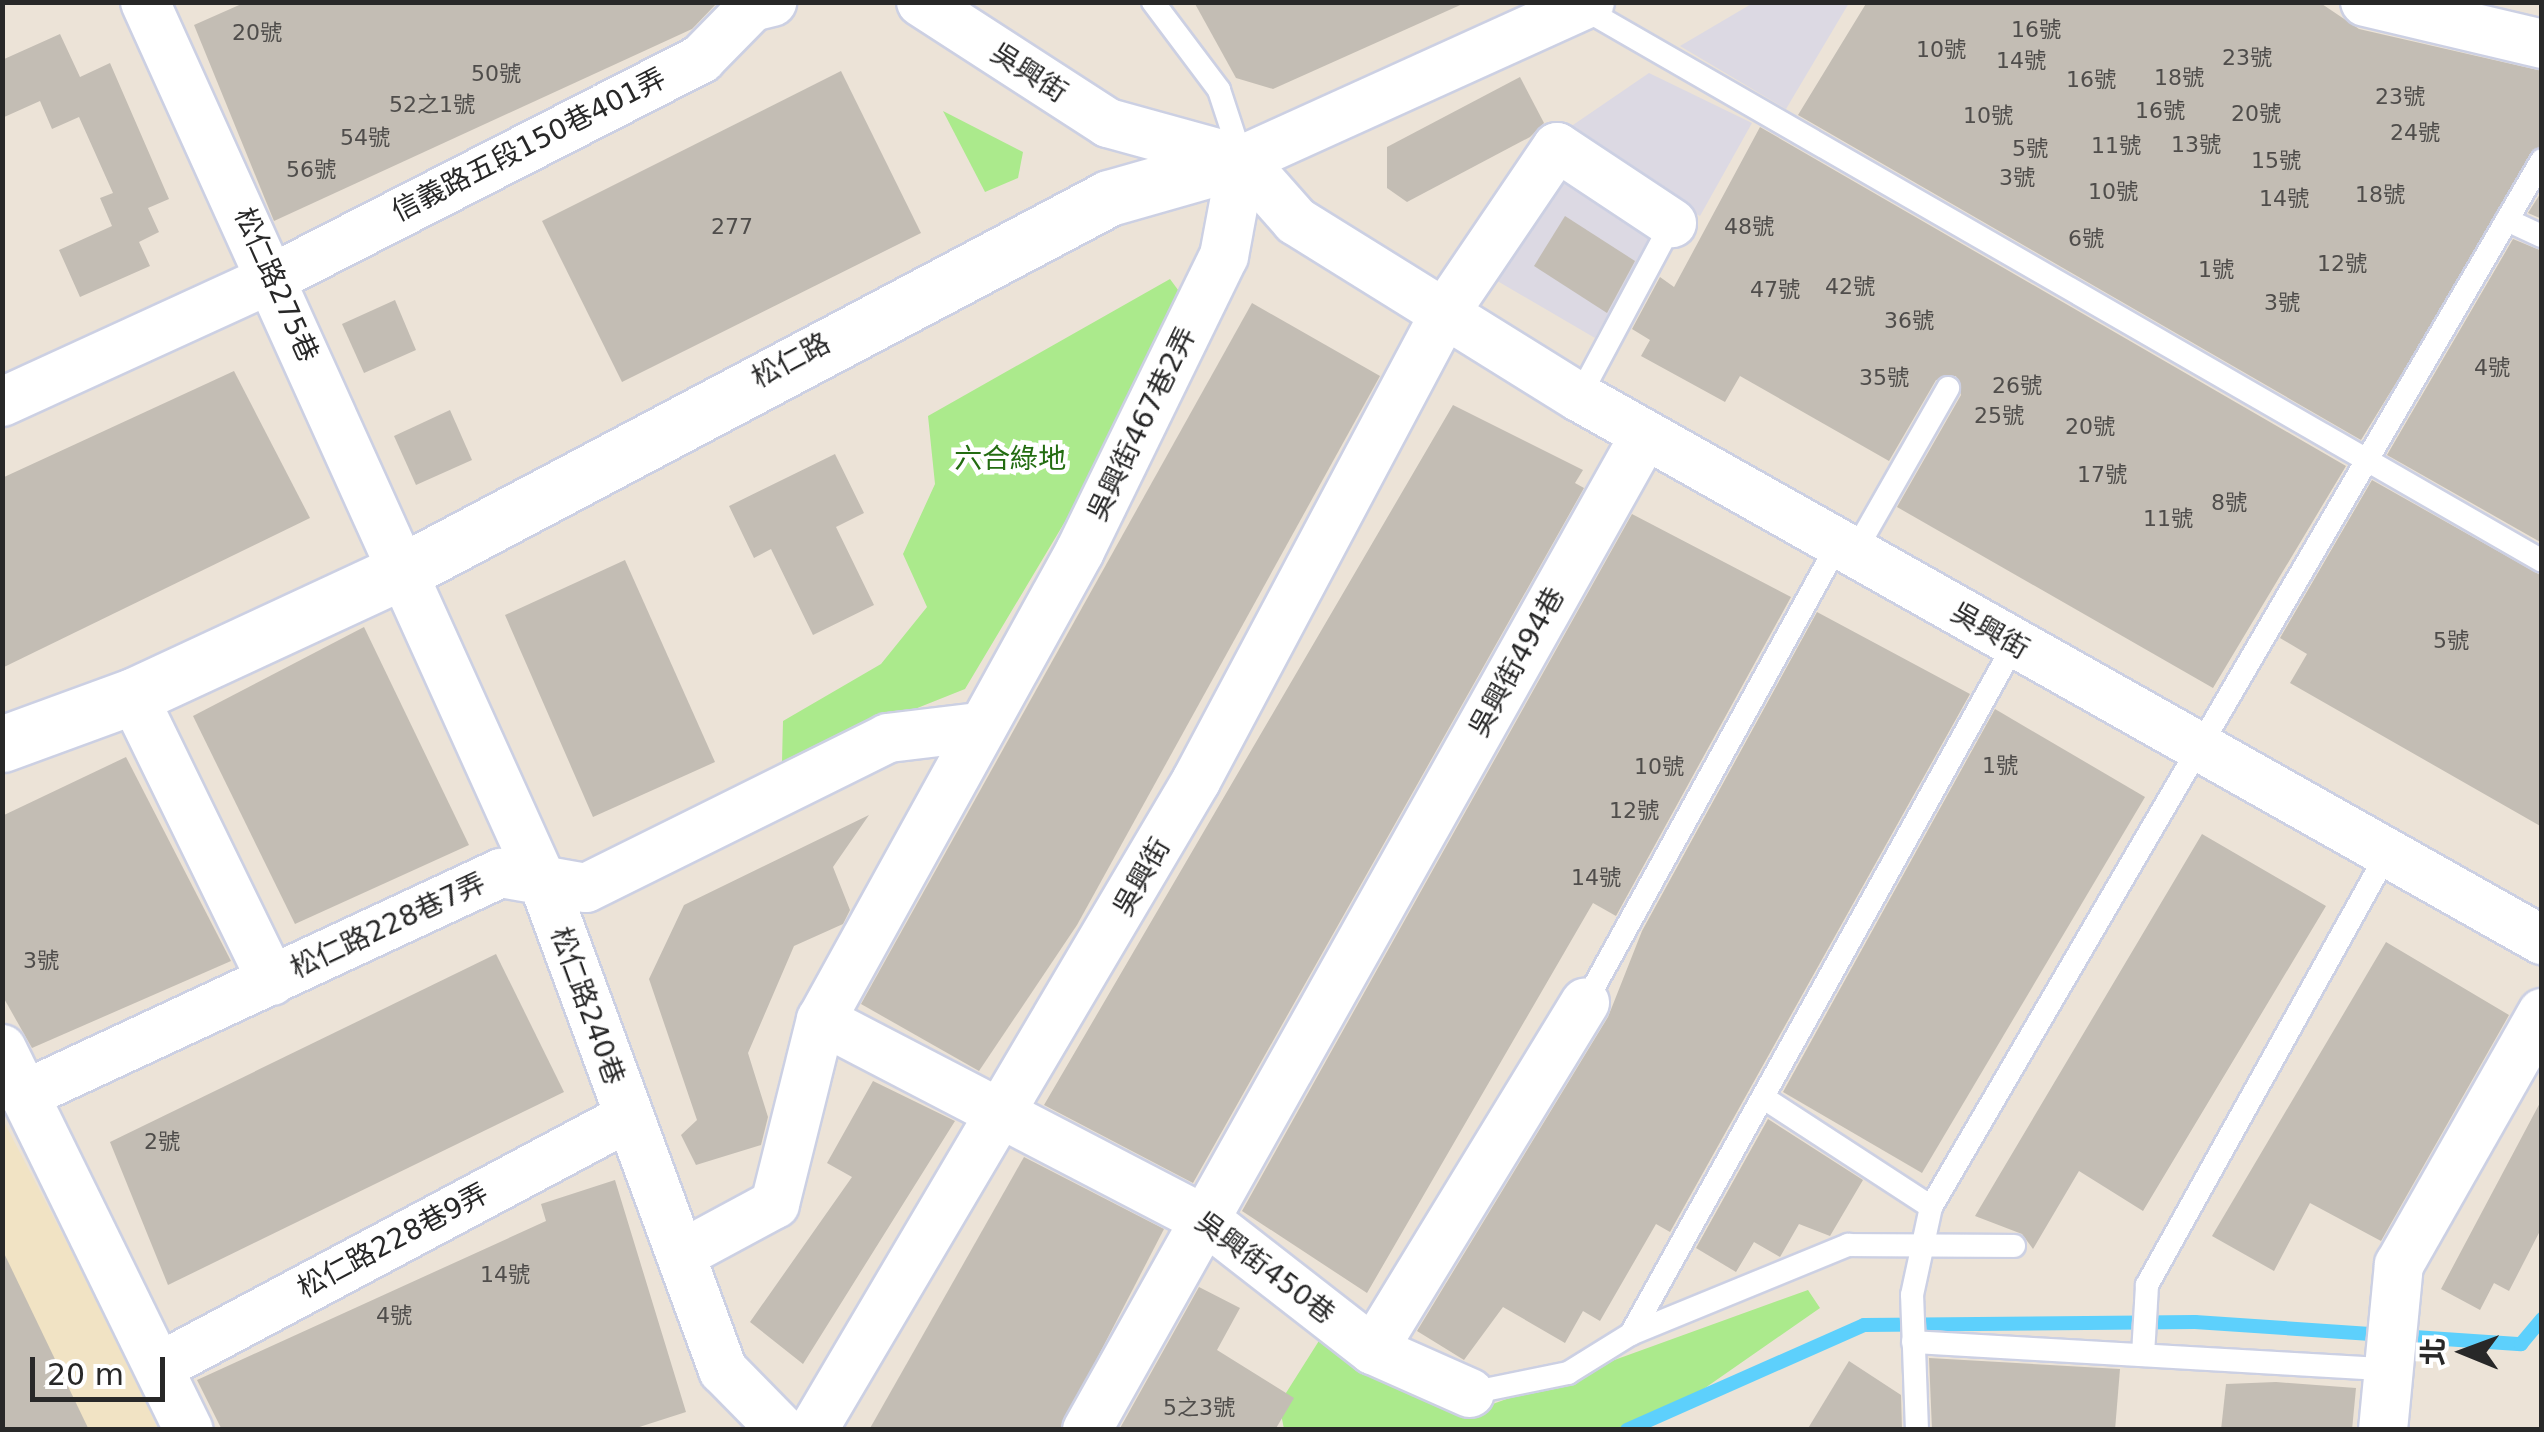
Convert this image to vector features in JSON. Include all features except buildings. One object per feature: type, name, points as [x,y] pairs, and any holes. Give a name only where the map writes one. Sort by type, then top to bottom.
[{"type":"street","name":"信義路五段150巷401弄","points":[[2,402],[275,277],[701,59],[752,6],[772,2]]},
{"type":"street","name":"吳興街","points":[[921,2],[1108,123],[1242,160],[1296,221],[1580,398],[2200,751],[2542,940]]},
{"type":"street","points":[[2365,2],[2542,44]]},
{"type":"street","name":"松仁路","points":[[2,744],[133,696],[401,572],[974,264],[1109,198],[1242,160],[1585,5]]},
{"type":"street","name":"松仁路275巷","points":[[162,8],[401,572]]},
{"type":"street","points":[[1446,311],[1557,146],[1672,224]]},
{"type":"street","name":"吳興街467巷2弄","points":[[686,1252],[775,1204],[821,1020],[1009,676],[1224,256],[1242,160]]},
{"type":"street","name":"吳興街","points":[[813,1430],[1006,1113],[1446,311]]},
{"type":"street","name":"吳興街494巷","points":[[1087,1430],[1645,435]]},
{"type":"street","name":"松仁路240巷","points":[[401,572],[545,887],[627,1118],[686,1252],[724,1370],[782,1430]]},
{"type":"street","points":[[133,696],[272,981]]},
{"type":"street","name":"松仁路228巷7弄","points":[[24,1095],[501,873],[545,887],[586,888],[888,738],[979,727]]},
{"type":"street","points":[[1373,1350],[1584,1003]]},
{"type":"street","points":[[2382,1430],[2399,1265],[2542,1013]]},
{"type":"street","name":"吳興街450巷","points":[[821,1020],[1006,1113],[1207,1222],[1373,1350],[1470,1394]]},
{"type":"street","points":[[2,1049],[189,1430]]},
{"type":"street","name":"松仁路228巷9弄","points":[[160,1366],[627,1118]]},
{"type":"lane","points":[[1153,2],[1220,90],[1242,160]]},
{"type":"lane","points":[[1585,5],[2542,560]]},
{"type":"lane","points":[[1917,1430],[1913,1342],[1930,1207],[2542,160]]},
{"type":"lane","points":[[2507,220],[2542,236]]},
{"type":"lane","points":[[1580,398],[1672,224]]},
{"type":"lane","points":[[1584,1003],[1846,548],[1948,388]]},
{"type":"lane","points":[[1631,1334],[1766,1100],[2014,644]]},
{"type":"lane","points":[[2143,1355],[2146,1286],[2386,853]]},
{"type":"lane","points":[[1766,1100],[1930,1207]]},
{"type":"lane","points":[[1470,1394],[1568,1374],[1631,1334],[1848,1245],[2014,1246]]},
{"type":"lane","points":[[1913,1342],[2387,1369]]},
{"type":"shaded area","points":[[1753,3],[1849,3],[1786,109],[1680,46]]},
{"type":"shaded area","points":[[1649,73],[1752,123],[1700,216],[1671,200],[1595,338],[1458,258],[1513,166]]},
{"type":"shaded area","points":[[2,1118],[127,1358],[158,1429],[3,1429]]},
{"type":"green space","points":[[943,111],[1023,152],[1018,178],[985,192]]},
{"type":"green space","name":"六合綠地","points":[[1170,279],[1192,309],[965,689],[782,762],[783,721],[881,664],[927,607],[903,554],[935,484],[928,416]]},
{"type":"green space","points":[[1808,1290],[1820,1308],[1682,1404],[1619,1429],[1284,1429],[1279,1404],[1322,1336],[1476,1410]]},
{"type":"waterway","points":[[1627,1430],[1864,1325],[2195,1322],[2521,1344],[2542,1319]]}]
